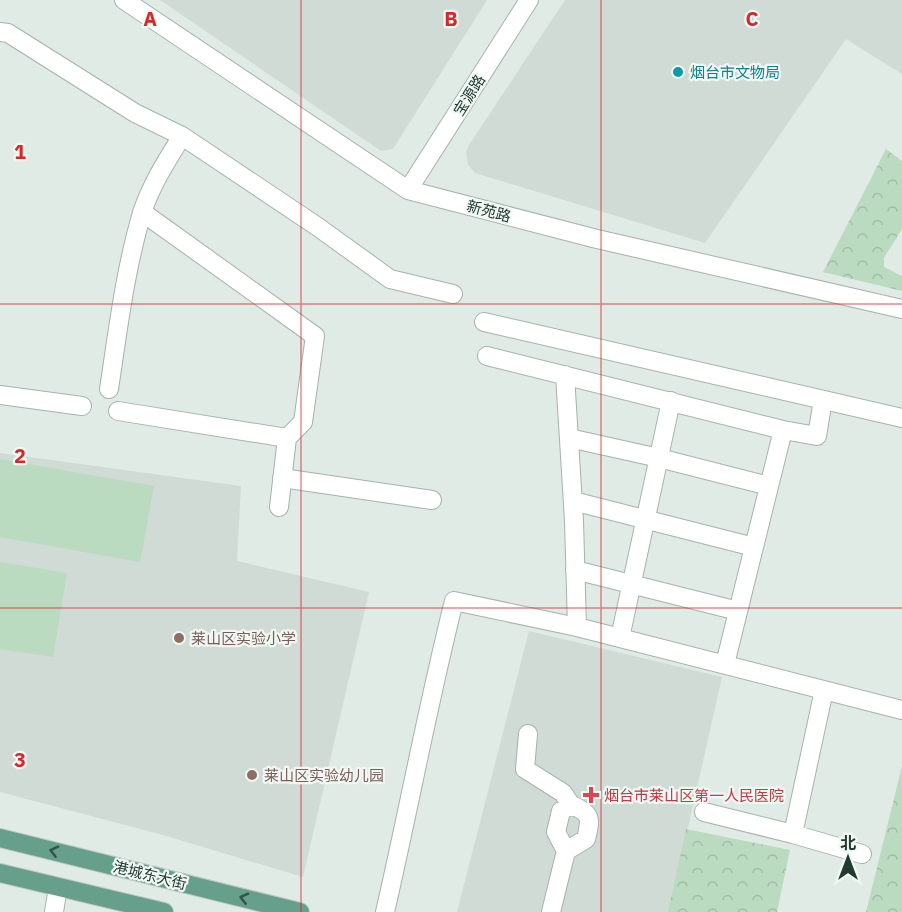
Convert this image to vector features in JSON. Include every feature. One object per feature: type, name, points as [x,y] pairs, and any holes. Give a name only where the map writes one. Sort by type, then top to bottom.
[{"type":"main road","name":"港城东大街","points":[[0,838],[300,912]]},
{"type":"main road","points":[[0,873],[164,912]]},
{"type":"street","name":"新苑路","points":[[124,0],[408,190],[597,239],[902,309]]},
{"type":"street","name":"宝源路","points":[[408,190],[529,0]]},
{"type":"street","points":[[0,32],[8,33],[135,114],[182,136],[318,227],[390,279],[453,294]]},
{"type":"street","points":[[109,389],[123,294],[142,212],[158,177],[182,136]]},
{"type":"street","points":[[142,212],[315,336],[303,422],[287,438],[279,507]]},
{"type":"street","points":[[484,322],[902,418]]},
{"type":"street","points":[[487,356],[783,430],[817,436],[823,400]]},
{"type":"street","points":[[565,375],[573,501],[577,627]]},
{"type":"street","points":[[0,395],[82,406]]},
{"type":"street","points":[[620,638],[671,401]]},
{"type":"street","points":[[118,411],[287,438]]},
{"type":"street","points":[[725,664],[783,430]]},
{"type":"street","points":[[569,438],[769,486]]},
{"type":"street","points":[[282,478],[432,500]]},
{"type":"street","points":[[573,501],[754,547]]},
{"type":"street","points":[[575,570],[738,610]]},
{"type":"street","points":[[385,912],[438,664],[454,600],[577,627],[902,710]]},
{"type":"street","points":[[793,834],[824,690]]},
{"type":"street","points":[[528,734],[525,769],[563,793],[571,805],[585,810],[589,818],[586,839],[566,851]]},
{"type":"street","points":[[551,912],[566,851],[556,831],[561,811],[571,805]]},
{"type":"street","points":[[704,812],[862,854]]},
{"type":"street","points":[[54,912],[58,887]]},
{"type":"shaded area","points":[[160,0],[487,0],[393,149],[381,151]]},
{"type":"shaded area","points":[[565,0],[902,0],[902,74],[846,39],[705,243],[475,173],[468,165],[466,152],[469,145]]},
{"type":"shaded area","name":"莱山区实验小学","points":[[0,453],[241,486],[237,561],[369,592],[303,877],[163,835],[0,792]]},
{"type":"shaded area","name":"烟台市莱山区第一人民医院","points":[[529,631],[722,677],[669,912],[457,912]]},
{"type":"green space","points":[[886,149],[902,161],[902,229],[884,258],[884,267],[902,276],[902,291],[823,272]]},
{"type":"green space","points":[[0,459],[154,486],[140,562],[0,537]]},
{"type":"green space","points":[[0,562],[67,573],[53,657],[0,649]]},
{"type":"green space","points":[[902,766],[902,912],[866,912]]},
{"type":"green space","points":[[686,829],[790,850],[777,912],[668,912]]},
{"type":"place","name":"烟台市文物局","points":[[678,72]]},
{"type":"place","name":"莱山区实验小学","points":[[179,638]]},
{"type":"place","name":"莱山区实验幼儿园","points":[[252,775]]},
{"type":"place","name":"烟台市莱山区第一人民医院","points":[[591,795]]}]
